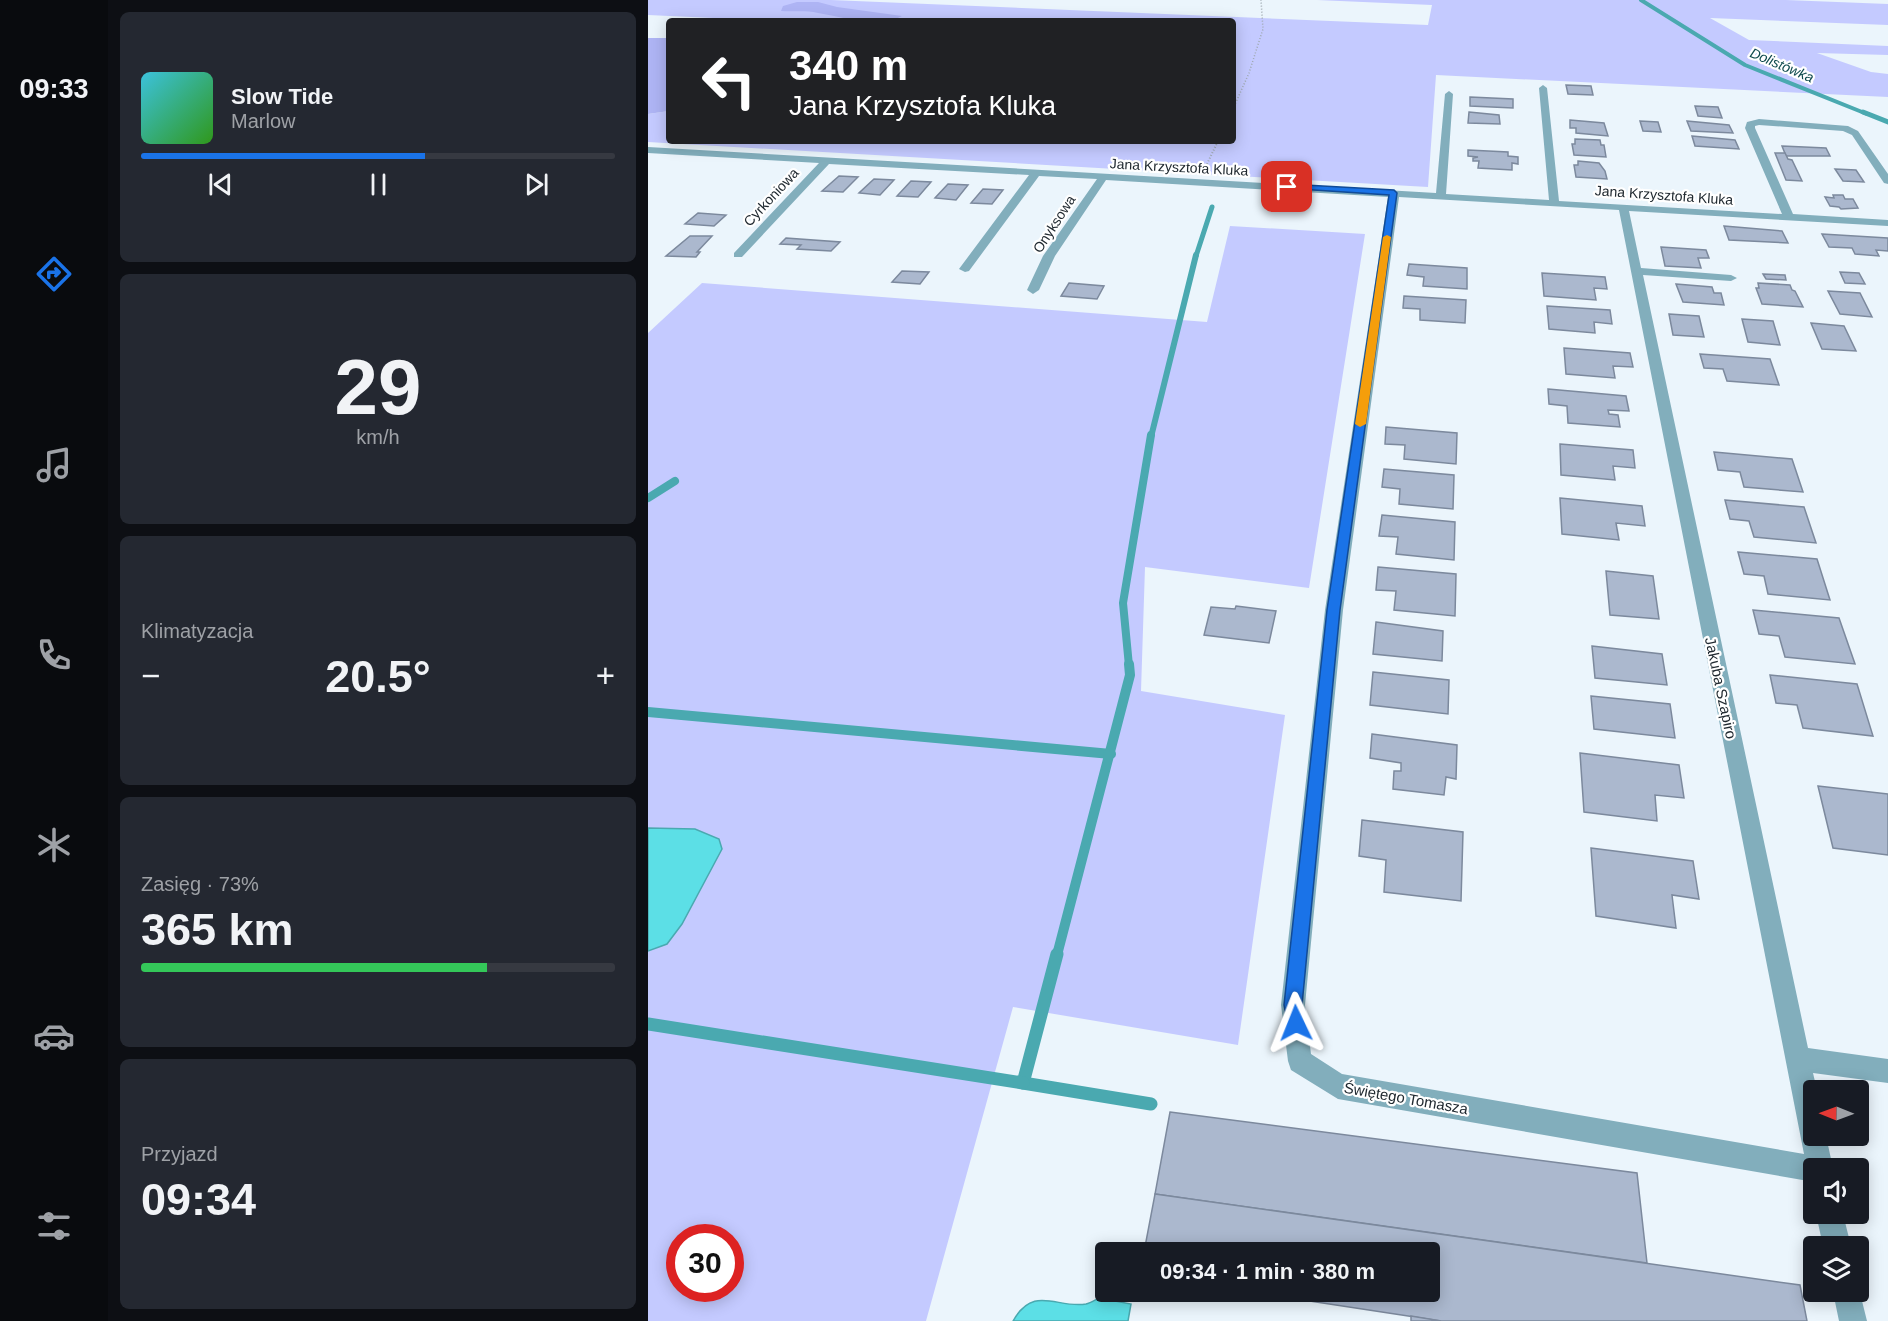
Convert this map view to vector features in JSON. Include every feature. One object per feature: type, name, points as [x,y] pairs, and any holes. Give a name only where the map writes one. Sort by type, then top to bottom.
[{"type":"street","points":[[1544,88],[1554,202]]},
{"type":"street","points":[[1442,195],[1449,94]]},
{"type":"street","points":[[1788,216],[1750,124],[1759,122],[1845,128],[1855,133],[1888,181]]},
{"type":"street","name":"Jana Krzysztofa Kluka","points":[[648,150],[1888,223]]},
{"type":"street","name":"Cyrkoniowa","points":[[738,255],[826,160]]},
{"type":"street","points":[[965,268],[1037,172]]},
{"type":"street","name":"Onyksowa","points":[[1033,290],[1049,256],[1104,176]]},
{"type":"street","name":"Świętego Tomasza","points":[[1394,193],[1334,610],[1293,1005],[1300,1061],[1338,1086],[1803,1167]]},
{"type":"street","name":"Jakuba Szapiro","points":[[1623,206],[1818,1158]]},
{"type":"street","points":[[1636,271],[1731,278]]},
{"type":"street","points":[[1796,1058],[1888,1071]]},
{"type":"street","points":[[1849,1302],[1853,1321]]},
{"type":"path","points":[[1236,101],[1249,73],[1263,29],[1261,0]]},
{"type":"path","points":[[1202,182],[1217,144]]},
{"type":"shaded area","points":[[648,0],[831,0],[1428,25],[1432,5],[1317,0],[1786,0],[1888,4],[1888,25],[1710,18],[1749,40],[1888,46],[1888,55],[1817,53],[1871,72],[1888,74],[1888,97],[1436,75],[1428,187],[683,144],[1236,144],[1236,18],[713,18],[648,15]]},
{"type":"shaded area","points":[[797,2],[818,2],[837,7],[902,16],[898,18],[845,18],[804,11],[781,11],[783,6]]},
{"type":"shaded area","points":[[648,38],[666,38],[666,111],[648,114]]},
{"type":"shaded area","points":[[666,111],[666,143],[648,142],[648,114]]},
{"type":"shaded area","points":[[1230,226],[1365,234],[1309,588],[1145,567],[1141,691],[1285,715],[1238,1045],[1013,1007],[926,1321],[648,1321],[648,333],[702,283],[1207,322]]},
{"type":"shaded area","points":[[648,828],[695,829],[719,839],[722,849],[682,924],[667,944],[648,951]]},
{"type":"shaded area","points":[[1046,1300],[1075,1305],[1095,1300],[1095,1302],[1131,1304],[1128,1321],[1013,1321],[1029,1303]]},
{"type":"building","points":[[1566,85],[1591,86],[1593,95],[1568,94]]},
{"type":"building","points":[[1470,97],[1513,99],[1513,108],[1470,106]]},
{"type":"building","points":[[1695,106],[1718,107],[1722,118],[1698,116]]},
{"type":"building","points":[[1469,112],[1499,115],[1500,124],[1468,123]]},
{"type":"building","points":[[1570,120],[1604,123],[1608,136],[1576,133],[1576,128],[1570,128]]},
{"type":"building","points":[[1640,121],[1658,122],[1661,132],[1643,131]]},
{"type":"building","points":[[1687,121],[1729,125],[1733,133],[1691,131]]},
{"type":"building","points":[[1692,136],[1735,140],[1739,149],[1695,146]]},
{"type":"building","points":[[1575,139],[1600,140],[1601,145],[1604,145],[1606,157],[1574,155],[1572,144],[1575,144]]},
{"type":"building","points":[[1782,146],[1826,148],[1830,156],[1786,156]]},
{"type":"building","points":[[1468,150],[1508,152],[1508,156],[1518,157],[1518,164],[1512,163],[1512,170],[1478,168],[1479,161],[1473,161],[1473,158],[1478,157],[1468,156]]},
{"type":"building","points":[[1775,153],[1785,153],[1788,159],[1792,160],[1802,181],[1786,180]]},
{"type":"building","points":[[1578,161],[1599,163],[1607,179],[1576,177],[1574,165],[1578,165]]},
{"type":"building","points":[[1835,169],[1856,170],[1864,182],[1843,181]]},
{"type":"building","points":[[839,176],[858,177],[843,192],[822,191]]},
{"type":"building","points":[[874,179],[894,180],[880,195],[859,193]]},
{"type":"building","points":[[911,181],[931,182],[918,197],[897,196]]},
{"type":"building","points":[[948,184],[968,185],[956,200],[935,198]]},
{"type":"building","points":[[983,189],[1003,190],[992,204],[971,203]]},
{"type":"building","points":[[1833,195],[1843,195],[1845,199],[1853,199],[1858,208],[1841,209],[1830,206],[1825,197],[1834,198]]},
{"type":"building","points":[[698,213],[726,215],[714,226],[685,224]]},
{"type":"building","points":[[1724,226],[1782,231],[1788,243],[1729,240]]},
{"type":"building","points":[[1822,234],[1888,238],[1888,251],[1876,250],[1879,256],[1855,254],[1852,248],[1829,247]]},
{"type":"building","points":[[690,236],[712,236],[697,252],[700,252],[696,257],[666,256]]},
{"type":"building","points":[[786,238],[840,242],[831,251],[797,249],[801,245],[780,244]]},
{"type":"building","points":[[1661,247],[1706,250],[1709,258],[1698,258],[1701,268],[1665,266]]},
{"type":"building","points":[[1409,264],[1467,268],[1467,289],[1423,286],[1424,277],[1407,275]]},
{"type":"building","points":[[902,271],[929,272],[920,284],[892,282]]},
{"type":"building","points":[[1840,272],[1859,273],[1865,284],[1845,283]]},
{"type":"building","points":[[1542,273],[1605,277],[1607,289],[1594,288],[1596,300],[1544,296]]},
{"type":"building","points":[[1763,274],[1785,275],[1786,280],[1766,279]]},
{"type":"building","points":[[1069,283],[1104,286],[1097,299],[1061,296]]},
{"type":"building","points":[[1758,283],[1790,285],[1803,307],[1762,304],[1756,288],[1759,288]]},
{"type":"building","points":[[1676,284],[1712,287],[1714,293],[1721,293],[1724,305],[1683,302]]},
{"type":"building","points":[[1828,291],[1860,293],[1872,317],[1840,314]]},
{"type":"building","points":[[1404,296],[1466,300],[1465,323],[1420,320],[1420,309],[1403,308]]},
{"type":"building","points":[[1547,306],[1610,310],[1612,324],[1594,322],[1595,333],[1549,329]]},
{"type":"building","points":[[1669,314],[1699,316],[1704,337],[1673,335]]},
{"type":"building","points":[[1742,319],[1773,321],[1780,345],[1748,342]]},
{"type":"building","points":[[1811,323],[1844,326],[1856,351],[1822,349]]},
{"type":"building","points":[[1564,348],[1630,353],[1633,367],[1613,366],[1615,378],[1566,374]]},
{"type":"building","points":[[1700,354],[1770,359],[1779,385],[1727,381],[1723,369],[1704,368]]},
{"type":"building","points":[[1548,389],[1626,396],[1629,411],[1608,410],[1609,414],[1618,415],[1620,427],[1568,423],[1567,406],[1549,404]]},
{"type":"building","points":[[1386,427],[1457,433],[1456,464],[1404,459],[1405,445],[1385,444]]},
{"type":"building","points":[[1560,444],[1633,450],[1635,468],[1613,466],[1615,480],[1561,475]]},
{"type":"building","points":[[1714,452],[1792,459],[1803,492],[1744,487],[1740,472],[1718,470]]},
{"type":"building","points":[[1384,469],[1454,475],[1453,509],[1399,504],[1400,489],[1382,487]]},
{"type":"building","points":[[1560,498],[1642,506],[1645,526],[1616,523],[1619,540],[1562,534]]},
{"type":"building","points":[[1725,500],[1804,507],[1816,543],[1754,537],[1749,521],[1730,519]]},
{"type":"building","points":[[1382,515],[1455,522],[1454,560],[1396,554],[1398,537],[1379,536]]},
{"type":"building","points":[[1738,552],[1817,559],[1830,600],[1768,594],[1764,576],[1744,574]]},
{"type":"building","points":[[1378,567],[1456,574],[1455,616],[1394,610],[1396,591],[1376,590]]},
{"type":"building","points":[[1606,571],[1653,576],[1659,619],[1610,615]]},
{"type":"building","points":[[1236,606],[1276,611],[1269,643],[1204,635],[1211,607],[1235,609]]},
{"type":"building","points":[[1753,610],[1839,618],[1855,664],[1785,657],[1779,636],[1759,634]]},
{"type":"building","points":[[1376,622],[1443,631],[1442,661],[1373,654]]},
{"type":"building","points":[[1592,646],[1662,654],[1667,685],[1595,678]]},
{"type":"building","points":[[1373,672],[1449,680],[1448,714],[1370,705]]},
{"type":"building","points":[[1770,675],[1857,684],[1873,736],[1803,728],[1797,705],[1776,703]]},
{"type":"building","points":[[1591,696],[1670,704],[1675,738],[1594,729]]},
{"type":"building","points":[[1372,734],[1457,745],[1456,779],[1446,777],[1444,795],[1393,789],[1394,771],[1401,771],[1401,763],[1370,758]]},
{"type":"building","points":[[1580,753],[1679,765],[1684,798],[1655,795],[1657,821],[1584,812]]},
{"type":"building","points":[[1818,786],[1888,794],[1888,855],[1833,848]]},
{"type":"building","points":[[1362,820],[1463,832],[1461,901],[1384,892],[1386,860],[1359,856]]},
{"type":"building","points":[[1591,848],[1693,861],[1699,899],[1672,895],[1676,928],[1596,916]]},
{"type":"building","points":[[1170,1112],[1637,1173],[1647,1263],[1155,1194]]},
{"type":"building","points":[[1155,1194],[1800,1285],[1807,1321],[1441,1321],[1316,1302],[1440,1302],[1440,1242],[1146,1242]]},
{"type":"building","points":[[1411,1316],[1441,1321],[1411,1321]]},
{"type":"waterway","name":"Dolistówka","points":[[1641,0],[1745,65],[1867,114]]},
{"type":"waterway","name":"Dolistówka","points":[[1863,112],[1888,122]]},
{"type":"waterway","points":[[1196,256],[1212,207]]},
{"type":"waterway","points":[[1151,437],[1196,255]]},
{"type":"waterway","points":[[1129,666],[1123,603],[1151,435]]},
{"type":"waterway","points":[[648,498],[675,481]]},
{"type":"waterway","points":[[1109,754],[1130,675],[1129,664]]},
{"type":"waterway","points":[[648,712],[1109,754]]},
{"type":"waterway","points":[[1057,955],[1109,754]]},
{"type":"waterway","points":[[1023,1083],[1057,954]]},
{"type":"waterway","points":[[648,1024],[1023,1083]]},
{"type":"waterway","points":[[1023,1083],[1151,1104]]},
{"type":"slow traffic","points":[[1360,424],[1387,237]]},
{"type":"route","points":[[1287,187],[1394,193],[1334,610],[1293,1005],[1296,1023]]}]
